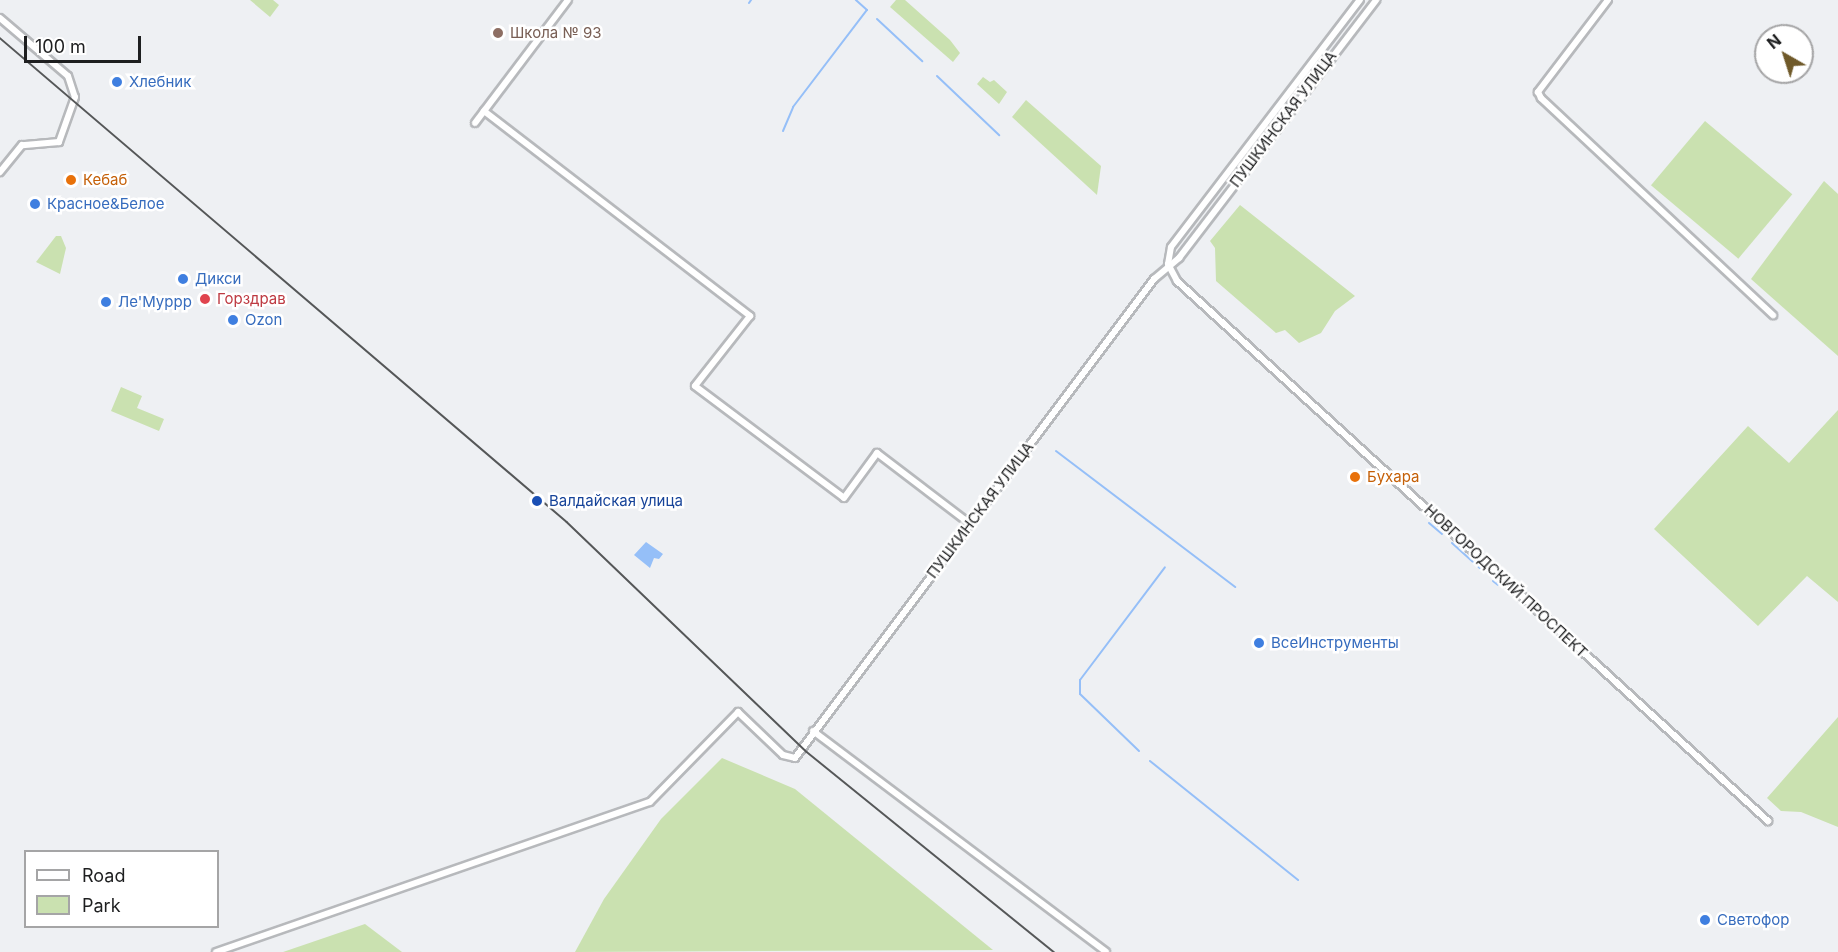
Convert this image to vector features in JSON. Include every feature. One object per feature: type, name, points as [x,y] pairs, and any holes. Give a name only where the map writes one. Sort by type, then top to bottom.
[{"type":"street","points":[[475,123],[568,0]]},
{"type":"street","name":"ПУШКИНСКАЯ УЛИЦА","points":[[1168,264],[1171,247],[1360,0]]},
{"type":"street","name":"ПУШКИНСКАЯ УЛИЦА","points":[[216,952],[650,802],[738,712],[783,754],[795,758],[969,524],[1168,264],[1179,258],[1376,0]]},
{"type":"street","points":[[1608,0],[1538,92],[1541,98],[1773,315]]},
{"type":"street","points":[[0,18],[68,76],[75,97],[59,142],[46,146],[24,144],[0,172]]},
{"type":"street","points":[[484,111],[750,316],[695,386],[844,498],[877,453],[969,524]]},
{"type":"street","name":"НОВГОРОДСКИЙ ПРОСПЕКТ","points":[[1168,264],[1177,281],[1768,821]]},
{"type":"street","points":[[813,731],[1106,952]]},
{"type":"green space","points":[[250,0],[273,0],[279,5],[270,17]]},
{"type":"green space","points":[[896,0],[905,0],[950,40],[960,53],[953,62],[890,7]]},
{"type":"green space","points":[[983,77],[990,82],[994,80],[1007,92],[999,104],[977,84]]},
{"type":"green space","points":[[1026,100],[1101,166],[1097,195],[1012,117]]},
{"type":"green space","points":[[1705,121],[1792,194],[1738,259],[1651,185]]},
{"type":"green space","points":[[1824,181],[1838,194],[1838,356],[1751,279]]},
{"type":"green space","points":[[1240,205],[1355,296],[1335,311],[1321,333],[1299,343],[1285,330],[1276,333],[1216,281],[1215,248],[1210,241]]},
{"type":"green space","points":[[56,236],[61,236],[66,248],[60,274],[36,262]]},
{"type":"green space","points":[[121,387],[142,396],[137,408],[164,419],[159,431],[111,411]]},
{"type":"green space","points":[[1838,410],[1838,602],[1807,576],[1758,626],[1654,529],[1748,426],[1789,463]]},
{"type":"green space","points":[[1838,717],[1838,827],[1801,812],[1781,811],[1767,798]]},
{"type":"green space","points":[[722,758],[795,789],[993,950],[575,952],[604,899],[661,819]]},
{"type":"green space","points":[[365,924],[402,952],[283,952]]},
{"type":"water","points":[[646,542],[663,554],[659,559],[654,558],[650,568],[634,555]]},
{"type":"waterway","points":[[783,131],[793,107],[867,10],[856,0]]},
{"type":"waterway","points":[[877,19],[922,61]]},
{"type":"waterway","points":[[937,76],[999,135]]},
{"type":"waterway","points":[[1056,451],[1235,587]]},
{"type":"waterway","points":[[1429,523],[1442,534]]},
{"type":"waterway","points":[[1452,543],[1484,572]]},
{"type":"waterway","points":[[1139,751],[1080,694],[1080,680],[1165,567]]},
{"type":"waterway","points":[[1493,581],[1498,585]]},
{"type":"waterway","points":[[1150,761],[1298,880]]},
{"type":"tram line","points":[[0,38],[567,522],[807,752],[1054,952]]},
{"type":"place","name":"Школа № 93","points":[[498,33]]},
{"type":"place","name":"Хлебник","points":[[117,82]]},
{"type":"place","name":"Кебаб","points":[[71,180]]},
{"type":"place","name":"Красное&Белое","points":[[35,204]]},
{"type":"place","name":"Дикси","points":[[183,279]]},
{"type":"place","name":"Горздрав","points":[[205,299]]},
{"type":"place","name":"Ле'Муррр","points":[[106,302]]},
{"type":"place","name":"Ozon","points":[[233,320]]},
{"type":"place","name":"Бухара","points":[[1355,477]]},
{"type":"place","name":"Валдайская улица","points":[[537,501]]},
{"type":"place","name":"ВсеИнструменты","points":[[1259,643]]},
{"type":"place","name":"Светофор","points":[[1705,920]]}]
